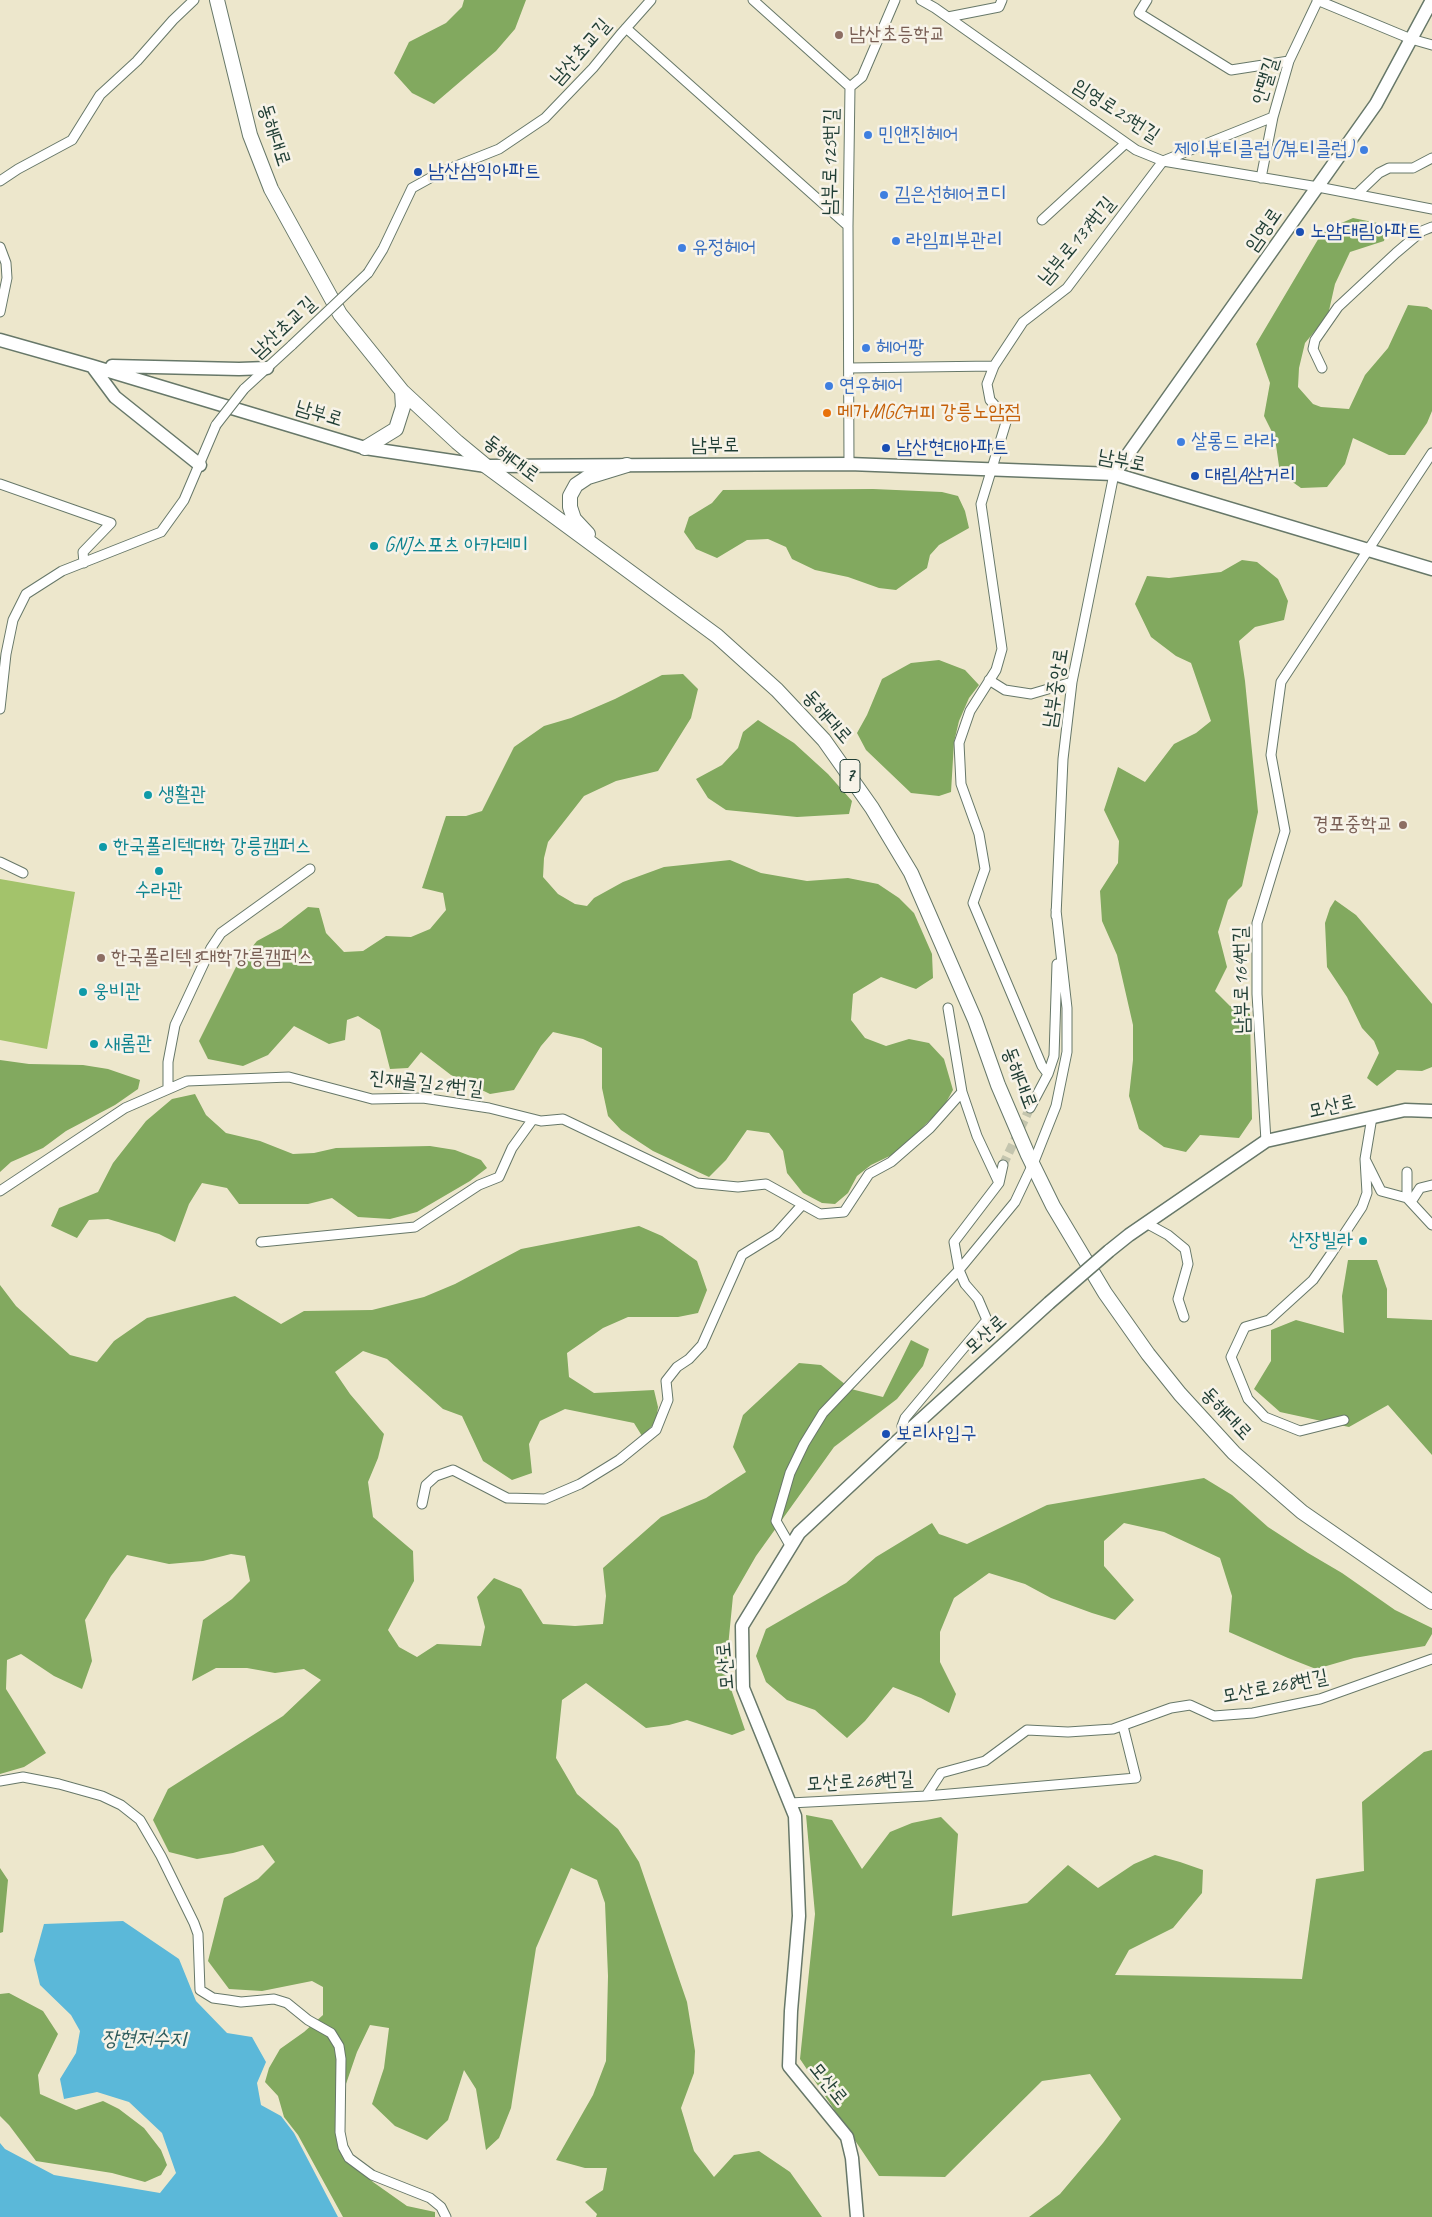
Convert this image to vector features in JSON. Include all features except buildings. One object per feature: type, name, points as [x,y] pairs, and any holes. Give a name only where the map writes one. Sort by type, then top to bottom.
[{"type":"main road","name":"동해대로","points":[[217,0],[250,135],[271,189],[340,314],[402,391],[457,442],[486,466],[717,636],[777,690],[824,740],[872,808],[911,873],[975,1020],[998,1085],[1053,1206],[1105,1293],[1148,1354],[1234,1453],[1302,1512],[1432,1602]]},
{"type":"main road","points":[[365,448],[396,429],[403,407],[402,391]]},
{"type":"main road","points":[[608,556],[574,519],[570,507],[570,496],[576,485],[588,477],[627,465]]},
{"type":"street","points":[[0,181],[18,169],[72,140],[100,95],[137,62],[173,20],[194,0]]},
{"type":"street","name":"남산초교길","points":[[1,706],[6,654],[13,620],[26,594],[62,572],[161,532],[184,500],[216,425],[244,388],[368,273],[383,249],[412,188],[441,172],[500,149],[545,118],[593,68],[651,0]]},
{"type":"street","name":"남부로125번길","points":[[753,0],[850,87],[848,226],[849,464]]},
{"type":"street","points":[[850,87],[862,76],[896,0]]},
{"type":"street","name":"임영로25번길","points":[[921,0],[948,17],[1136,150],[1163,162],[1318,187],[1432,209]]},
{"type":"street","points":[[948,17],[999,7],[1002,0]]},
{"type":"street","points":[[1147,0],[1139,13],[1231,70],[1289,61]]},
{"type":"street","points":[[1318,0],[1411,39],[1432,45]]},
{"type":"street","name":"안땔길","points":[[1261,178],[1273,117],[1289,61],[1318,0]]},
{"type":"street","name":"임영로","points":[[1114,474],[1376,104],[1432,0]]},
{"type":"street","points":[[626,28],[848,226]]},
{"type":"street","points":[[1163,162],[1273,117]]},
{"type":"street","points":[[1042,220],[1126,143]]},
{"type":"street","points":[[1357,194],[1379,173],[1389,168],[1413,168],[1432,158]]},
{"type":"street","name":"남부로137번길","points":[[991,470],[1008,419],[990,400],[987,384],[994,366],[1023,322],[1067,288],[1163,162]]},
{"type":"street","points":[[1322,368],[1313,349],[1314,340],[1338,307],[1396,253],[1422,231],[1432,227]]},
{"type":"street","points":[[0,246],[6,263],[7,278],[0,312]]},
{"type":"street","name":"남부로","points":[[0,340],[365,448],[486,466],[849,464],[1114,474],[1432,569]]},
{"type":"street","points":[[92,366],[211,369],[267,368]]},
{"type":"street","points":[[92,366],[115,397],[200,465]]},
{"type":"street","points":[[849,368],[994,366]]},
{"type":"street","name":"남부로164번길","points":[[1266,1142],[1257,994],[1257,923],[1285,831],[1271,755],[1281,682],[1432,453]]},
{"type":"street","points":[[991,470],[981,504],[1002,649],[996,670],[970,711],[959,743],[961,784],[979,834],[985,869],[973,902],[1042,1066],[1048,1074]]},
{"type":"street","name":"남부중앙로","points":[[1030,1108],[1048,1074],[1054,1056],[1057,986],[1056,910],[1063,759],[1072,682],[1114,474]]},
{"type":"street","points":[[0,484],[111,523],[83,552],[84,562]]},
{"type":"street","points":[[989,680],[1005,690],[1031,694],[1072,682]]},
{"type":"street","points":[[0,862],[22,872]]},
{"type":"street","points":[[168,1089],[168,1062],[175,1025],[211,948],[221,933],[310,869]]},
{"type":"street","name":"남부중앙로","points":[[790,1547],[776,1521],[790,1473],[804,1444],[823,1413],[958,1270],[1015,1202],[1033,1164],[1056,1106],[1066,1052],[1067,1008],[1056,910]]},
{"type":"street","points":[[948,1008],[962,1092],[978,1136],[999,1183]]},
{"type":"street","name":"진재골길29번길","points":[[0,1191],[125,1108],[187,1081],[289,1076],[372,1099],[422,1098],[488,1108],[540,1121],[563,1119],[697,1183],[738,1187],[766,1184],[820,1214],[844,1212],[869,1174],[891,1162],[930,1128],[962,1092]]},
{"type":"street","name":"모산로","points":[[857,2217],[852,2158],[847,2137],[789,2066],[791,2011],[799,1916],[795,1816],[743,1688],[742,1626],[799,1533],[1049,1303],[1109,1251],[1146,1223],[1266,1142],[1405,1110],[1432,1111]]},
{"type":"street","points":[[1344,1420],[1300,1430],[1266,1417],[1248,1399],[1231,1357],[1245,1327],[1269,1320],[1313,1280],[1362,1207],[1367,1193],[1365,1159],[1372,1117]]},
{"type":"street","points":[[261,1242],[415,1227],[478,1185],[499,1177],[512,1148],[533,1119]]},
{"type":"street","points":[[1365,1159],[1381,1191],[1409,1200],[1432,1225]]},
{"type":"street","points":[[904,1435],[902,1426],[905,1418],[987,1320],[978,1299],[965,1284],[958,1270],[954,1242],[999,1183],[1003,1165]]},
{"type":"street","points":[[1407,1172],[1409,1200]]},
{"type":"street","points":[[1409,1200],[1420,1188],[1432,1185]]},
{"type":"street","points":[[422,1504],[426,1485],[436,1476],[453,1470],[507,1498],[545,1499],[580,1484],[619,1460],[656,1430],[668,1400],[666,1381],[677,1367],[690,1359],[702,1345],[742,1255],[776,1234],[802,1205]]},
{"type":"street","points":[[1146,1223],[1168,1235],[1185,1249],[1188,1264],[1178,1299],[1184,1317]]},
{"type":"street","name":"모산로268번길","points":[[790,1803],[926,1796],[941,1773],[985,1761],[1027,1730],[1068,1732],[1113,1729],[1171,1708],[1190,1705],[1214,1716],[1254,1713],[1320,1699],[1432,1659]]},
{"type":"street","points":[[926,1796],[1136,1778],[1123,1726]]},
{"type":"street","points":[[0,1781],[23,1777],[59,1784],[102,1796],[121,1805],[135,1815],[161,1856],[194,1923],[198,1934],[200,1990],[213,1998],[241,2002],[274,1999],[287,2003],[308,2020],[331,2033],[339,2046],[341,2059],[340,2132],[343,2147],[349,2158],[372,2175],[430,2198],[441,2207],[446,2217]]},
{"type":"green space","points":[[464,0],[526,0],[515,29],[496,51],[434,104],[412,93],[394,73],[409,42],[446,23],[462,7]]},
{"type":"green space","points":[[1353,218],[1387,225],[1384,241],[1350,252],[1335,284],[1328,315],[1305,343],[1299,368],[1298,387],[1313,404],[1321,407],[1349,409],[1365,375],[1388,348],[1408,305],[1427,307],[1432,310],[1432,411],[1427,423],[1405,455],[1389,455],[1353,438],[1345,464],[1327,487],[1301,488],[1280,473],[1275,438],[1264,416],[1270,383],[1256,344],[1323,231]]},
{"type":"green space","points":[[873,489],[942,492],[958,496],[965,511],[969,528],[939,545],[930,555],[927,568],[896,590],[879,588],[848,577],[815,570],[792,559],[786,547],[768,539],[747,540],[717,558],[696,549],[684,532],[689,517],[712,503],[723,490]]},
{"type":"green space","points":[[1242,560],[1257,562],[1278,579],[1288,601],[1284,620],[1255,627],[1239,641],[1245,681],[1258,812],[1242,886],[1228,900],[1218,932],[1227,967],[1215,991],[1230,1006],[1250,1014],[1252,1119],[1239,1138],[1200,1135],[1186,1152],[1164,1147],[1139,1129],[1129,1096],[1133,1060],[1133,1025],[1117,955],[1102,921],[1100,891],[1118,863],[1119,841],[1104,810],[1118,767],[1145,782],[1174,744],[1196,733],[1211,721],[1191,663],[1176,656],[1151,637],[1135,604],[1147,576],[1169,578],[1221,572]]},
{"type":"green space","points":[[939,660],[965,670],[979,685],[969,698],[959,721],[954,742],[951,792],[939,796],[911,793],[866,750],[857,733],[867,715],[882,679],[911,663]]},
{"type":"green space","points":[[683,674],[698,689],[691,718],[658,771],[616,781],[584,796],[548,842],[544,858],[543,877],[558,894],[575,904],[587,906],[594,898],[623,882],[664,867],[730,860],[761,873],[807,881],[848,878],[878,884],[899,898],[914,913],[932,954],[933,978],[916,989],[881,977],[853,994],[851,1020],[865,1038],[886,1046],[909,1039],[929,1043],[944,1059],[953,1090],[944,1106],[898,1152],[871,1165],[857,1176],[848,1193],[835,1204],[822,1203],[803,1193],[787,1173],[783,1151],[769,1133],[747,1130],[726,1160],[709,1177],[653,1151],[621,1130],[608,1116],[602,1088],[602,1048],[583,1039],[553,1032],[541,1046],[514,1090],[490,1094],[451,1075],[421,1052],[408,1068],[390,1069],[380,1030],[358,1016],[347,1020],[345,1040],[329,1044],[294,1026],[268,1055],[243,1066],[208,1059],[199,1041],[237,965],[257,941],[281,928],[308,907],[319,908],[326,933],[344,952],[363,951],[386,936],[411,937],[430,929],[446,910],[443,893],[422,888],[446,816],[466,816],[482,811],[514,747],[544,726],[571,718],[615,699],[662,675]]},
{"type":"green space","points":[[758,720],[794,743],[828,774],[852,801],[849,814],[797,817],[726,810],[708,798],[696,779],[722,765],[738,748],[743,732]]},
{"type":"green space","points":[[0,879],[75,892],[47,1049],[0,1040]]},
{"type":"green space","points":[[1335,900],[1356,915],[1432,1004],[1432,1067],[1422,1071],[1397,1070],[1377,1086],[1367,1078],[1379,1053],[1374,1041],[1362,1028],[1347,997],[1327,967],[1325,923]]},
{"type":"green space","points":[[0,1060],[29,1064],[83,1065],[108,1069],[140,1080],[138,1089],[115,1105],[66,1131],[43,1148],[11,1162],[0,1172]]},
{"type":"green space","points":[[195,1094],[206,1115],[226,1133],[260,1141],[293,1154],[314,1153],[336,1148],[430,1146],[455,1150],[481,1160],[487,1168],[470,1181],[417,1212],[390,1219],[358,1217],[332,1198],[308,1204],[239,1204],[227,1188],[202,1183],[189,1204],[175,1242],[159,1234],[108,1219],[89,1220],[77,1238],[51,1226],[59,1208],[98,1192],[113,1163],[146,1121],[172,1099]]},
{"type":"green space","points":[[639,1226],[662,1236],[697,1261],[707,1290],[698,1313],[678,1317],[628,1317],[603,1328],[567,1353],[569,1377],[594,1393],[654,1390],[658,1407],[656,1422],[642,1436],[634,1423],[565,1409],[540,1421],[529,1444],[532,1473],[512,1480],[483,1461],[462,1416],[443,1409],[387,1359],[363,1351],[335,1372],[350,1394],[384,1434],[378,1458],[368,1482],[373,1517],[413,1551],[414,1581],[388,1630],[399,1647],[417,1657],[437,1644],[481,1646],[485,1627],[477,1597],[494,1578],[521,1589],[543,1624],[575,1626],[603,1624],[606,1596],[603,1568],[661,1517],[706,1498],[746,1472],[733,1447],[743,1415],[799,1363],[821,1365],[851,1389],[883,1397],[911,1340],[929,1349],[923,1366],[897,1399],[834,1447],[756,1556],[733,1596],[727,1657],[731,1689],[745,1730],[732,1735],[687,1720],[646,1728],[586,1683],[562,1700],[556,1758],[577,1794],[618,1829],[639,1862],[687,2002],[695,2051],[694,2073],[681,2108],[694,2151],[714,2177],[734,2155],[759,2151],[790,2172],[822,2217],[596,2217],[597,2214],[585,2202],[603,2190],[607,2168],[585,2168],[556,2160],[593,2095],[606,2061],[608,1976],[605,1903],[597,1880],[571,1868],[536,1948],[511,2108],[499,2138],[486,2150],[476,2089],[464,2070],[448,2120],[427,2140],[395,2126],[372,2104],[384,2068],[389,2028],[370,2025],[357,2052],[337,2110],[343,2150],[373,2182],[407,2206],[435,2212],[435,2217],[343,2217],[298,2135],[284,2117],[278,2096],[265,2082],[269,2068],[280,2049],[304,2032],[323,2015],[323,1987],[312,1981],[262,1991],[229,1989],[208,1961],[224,1898],[258,1879],[275,1862],[263,1845],[233,1853],[197,1859],[169,1852],[153,1820],[168,1789],[283,1716],[321,1680],[304,1669],[275,1673],[247,1668],[216,1668],[192,1681],[203,1620],[232,1599],[250,1581],[245,1556],[231,1554],[203,1561],[169,1564],[127,1555],[111,1576],[85,1620],[92,1661],[82,1689],[54,1676],[21,1654],[7,1660],[6,1689],[46,1753],[24,1767],[0,1774],[0,1285],[16,1306],[70,1355],[97,1362],[114,1341],[147,1318],[235,1296],[281,1324],[304,1311],[372,1310],[424,1297],[455,1284],[521,1249]]},
{"type":"green space","points":[[1348,1260],[1377,1260],[1387,1289],[1387,1318],[1432,1320],[1432,1455],[1388,1405],[1349,1427],[1280,1412],[1254,1389],[1271,1361],[1271,1330],[1296,1320],[1344,1333],[1342,1296]]},
{"type":"green space","points":[[1204,1478],[1232,1495],[1268,1527],[1342,1573],[1395,1610],[1432,1628],[1432,1634],[1425,1646],[1354,1658],[1316,1669],[1288,1658],[1229,1632],[1232,1596],[1220,1558],[1164,1532],[1124,1523],[1104,1541],[1104,1566],[1134,1600],[1115,1620],[1051,1598],[1025,1584],[989,1573],[954,1598],[940,1632],[940,1662],[956,1694],[949,1713],[921,1698],[893,1687],[865,1721],[847,1738],[815,1710],[787,1700],[766,1682],[756,1656],[766,1629],[846,1583],[876,1557],[932,1523],[939,1534],[967,1544],[1047,1505]]},
{"type":"green space","points":[[1432,1750],[1432,2217],[1029,2217],[1060,2194],[1121,2119],[1090,2074],[1042,2081],[945,2177],[879,2176],[800,2059],[815,1914],[806,1815],[832,1820],[862,1869],[890,1832],[912,1823],[941,1817],[958,1834],[952,1916],[1027,1903],[1068,1865],[1098,1888],[1134,1864],[1155,1855],[1180,1862],[1203,1870],[1202,1893],[1173,1928],[1129,1950],[1115,1975],[1302,1979],[1316,1879],[1364,1871],[1362,1802],[1424,1752]]},
{"type":"green space","points":[[0,1868],[8,1880],[3,1932],[0,1933]]},
{"type":"green space","points":[[9,1993],[43,2011],[58,2034],[38,2075],[40,2094],[76,2110],[103,2101],[119,2109],[144,2128],[161,2150],[167,2165],[161,2175],[145,2182],[112,2173],[36,2161],[0,2116],[0,1994]]},
{"type":"water","name":"장현저수지","points":[[123,1921],[179,1959],[196,2001],[227,2033],[252,2037],[266,2062],[257,2083],[261,2105],[281,2116],[294,2133],[338,2217],[0,2217],[0,2143],[5,2149],[54,2175],[160,2193],[176,2173],[162,2133],[129,2102],[97,2092],[64,2099],[60,2079],[76,2053],[80,2031],[71,2015],[40,1985],[34,1960],[44,1924]]},
{"type":"tunnel","points":[[1003,1165],[1030,1108]]},
{"type":"place","name":"남산초등학교","points":[[839,35]]},
{"type":"place","name":"민앤진헤어","points":[[868,135]]},
{"type":"place","name":"제이뷰티클럽(J뷰티클럽)","points":[[1364,150]]},
{"type":"place","name":"남산삼익아파트","points":[[418,172]]},
{"type":"place","name":"김은선헤어코디","points":[[884,195]]},
{"type":"place","name":"노암대림아파트","points":[[1300,232]]},
{"type":"place","name":"라임피부관리","points":[[896,241]]},
{"type":"place","name":"유정헤어","points":[[682,248]]},
{"type":"place","name":"헤어팡","points":[[866,348]]},
{"type":"place","name":"연우헤어","points":[[829,386]]},
{"type":"place","name":"메가MGC커피 강릉노암점","points":[[827,413]]},
{"type":"place","name":"살롱드 라라","points":[[1181,442]]},
{"type":"place","name":"남산현대아파트","points":[[886,448]]},
{"type":"place","name":"대림A삼거리","points":[[1195,476]]},
{"type":"place","name":"GNJ스포츠 아카데미","points":[[374,546]]},
{"type":"place","name":"생활관","points":[[148,795]]},
{"type":"place","name":"경포중학교","points":[[1403,825]]},
{"type":"place","name":"한국폴리텍대학 강릉캠퍼스","points":[[103,847]]},
{"type":"place","name":"수라관","points":[[159,871]]},
{"type":"place","name":"한국폴리텍3대학강릉캠퍼스","points":[[101,958]]},
{"type":"place","name":"웅비관","points":[[83,992]]},
{"type":"place","name":"새롬관","points":[[94,1044]]},
{"type":"place","name":"산장빌라","points":[[1363,1241]]},
{"type":"place","name":"보리사입구","points":[[886,1434]]}]
